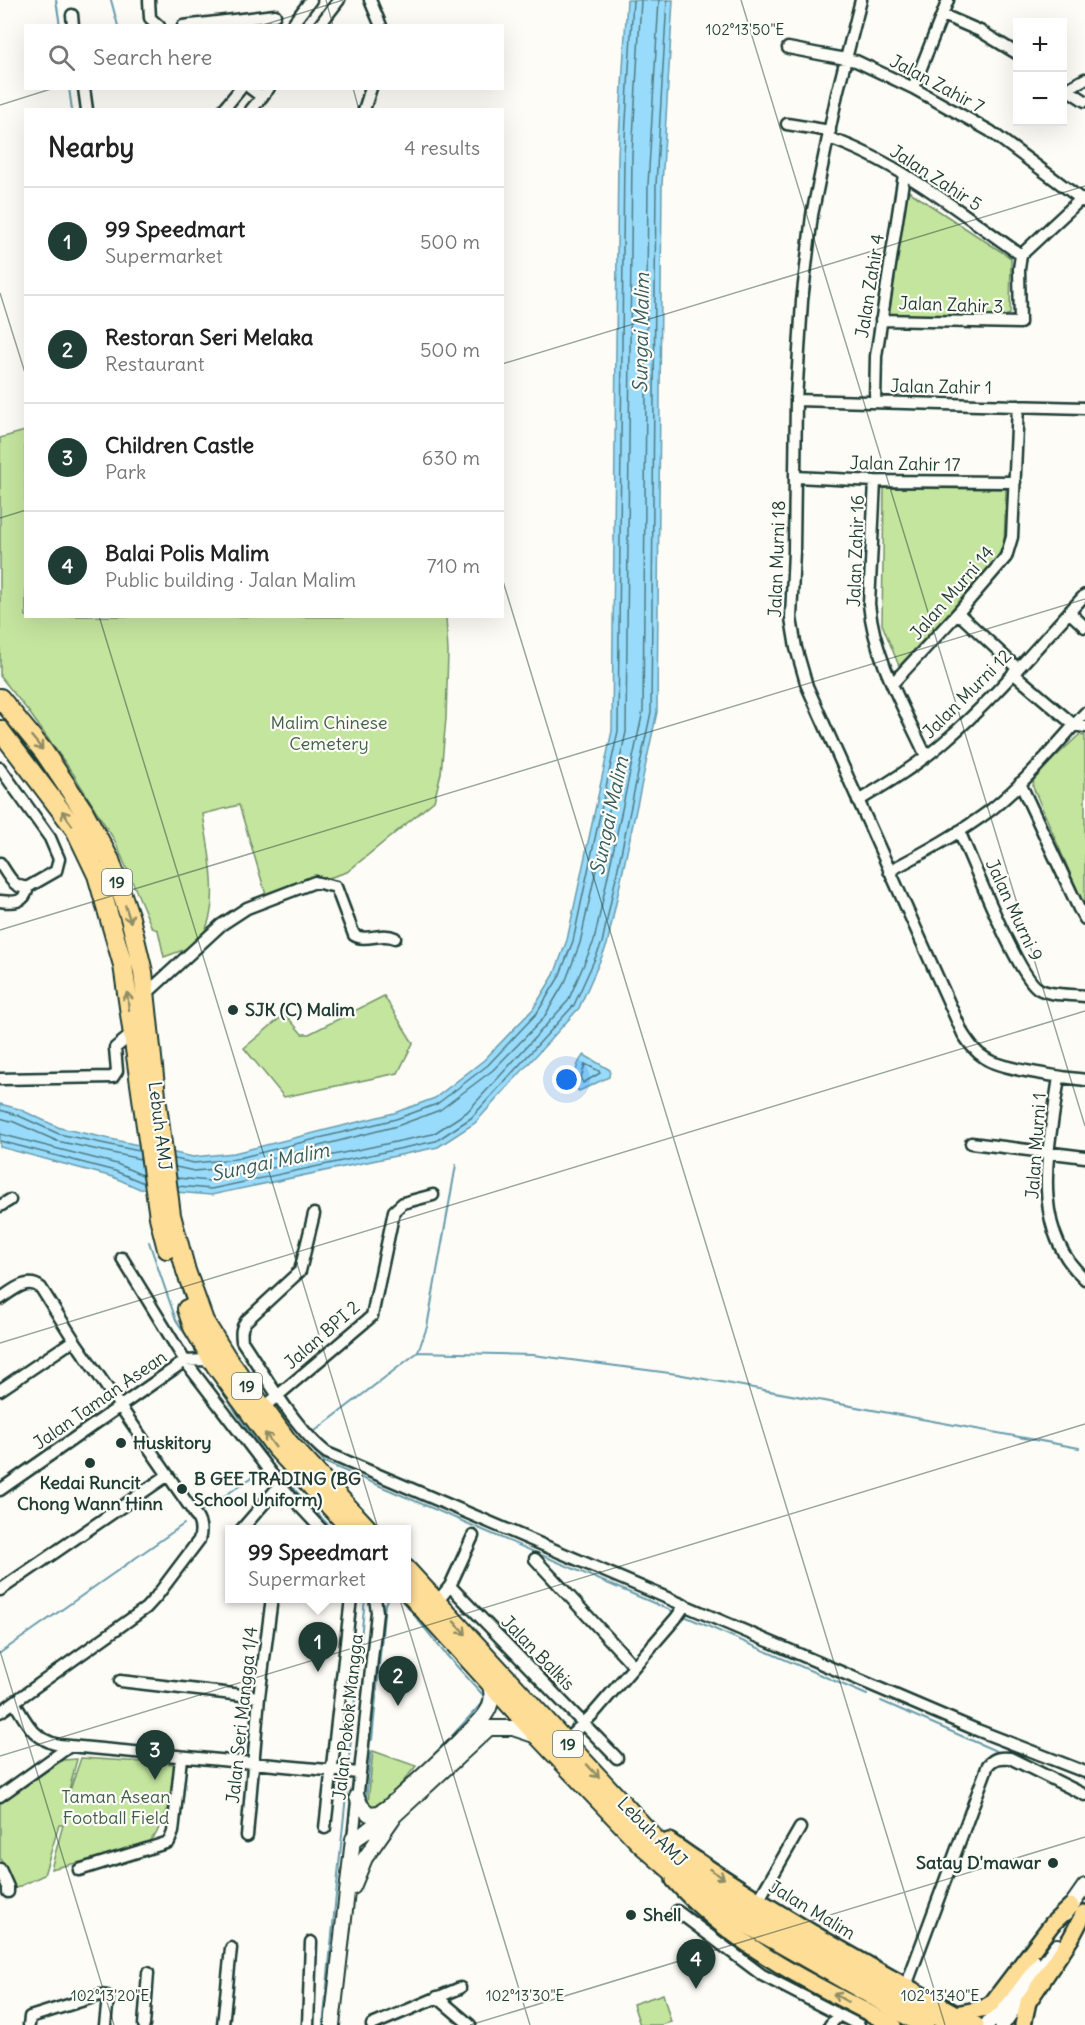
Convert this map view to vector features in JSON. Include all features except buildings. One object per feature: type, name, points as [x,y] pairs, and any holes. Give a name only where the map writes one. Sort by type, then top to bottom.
[{"type":"highway","name":"Lebuh AMJ","points":[[0,698],[44,752],[69,788],[110,860],[136,939],[143,972],[148,1099]]},
{"type":"highway","name":"Lebuh AMJ","points":[[0,730],[67,817],[84,845],[97,875],[123,965],[131,1035],[148,1099],[173,1269],[193,1326],[220,1373],[276,1448],[347,1525]]},
{"type":"highway","name":"Lebuh AMJ","points":[[165,1216],[204,1322],[227,1358],[288,1442],[364,1525]]},
{"type":"highway","name":"Lebuh AMJ","points":[[411,1574],[634,1816],[677,1859],[716,1890],[771,1925],[954,2019]]},
{"type":"highway","name":"Lebuh AMJ","points":[[411,1596],[539,1737],[641,1844],[687,1884],[743,1907],[924,2025]]},
{"type":"main road","points":[[641,1844],[693,1902],[731,1932],[798,1974],[893,2025]]},
{"type":"main road","name":"Jalan Malim","points":[[743,1907],[827,1943],[906,1986],[954,2019],[976,2025]]},
{"type":"main road","points":[[954,2019],[992,2003],[1052,1924],[1080,1910]]},
{"type":"main road","points":[[1023,2025],[1028,2002],[1071,1938],[1080,1910]]},
{"type":"street","points":[[148,0],[150,18],[157,24]]},
{"type":"street","points":[[293,24],[311,0]]},
{"type":"street","points":[[321,24],[339,0]]},
{"type":"street","points":[[370,0],[380,24]]},
{"type":"street","name":"Jalan Murni 18","points":[[861,0],[847,53],[812,215],[805,270],[796,400],[796,477],[791,602],[794,640],[807,686],[959,1028],[972,1047],[992,1062],[1059,1077]]},
{"type":"street","points":[[913,88],[948,0]]},
{"type":"street","points":[[200,24],[275,15]]},
{"type":"street","points":[[943,15],[980,31],[1013,52]]},
{"type":"street","name":"Jalan Zahir 7","points":[[788,48],[847,53],[990,131],[1083,201]]},
{"type":"street","points":[[1067,86],[1085,79]]},
{"type":"street","points":[[1067,88],[1085,101]]},
{"type":"street","points":[[84,90],[87,108]]},
{"type":"street","points":[[225,108],[239,90]]},
{"type":"street","points":[[365,108],[370,90]]},
{"type":"street","points":[[253,108],[265,93]]},
{"type":"street","name":"Jalan Zahir 5","points":[[787,124],[829,134],[853,146],[917,182],[1021,255]]},
{"type":"street","name":"Jalan Zahir 4","points":[[875,402],[876,356],[880,320],[904,176]]},
{"type":"street","points":[[1021,255],[1083,201]]},
{"type":"street","name":"Jalan Zahir 3","points":[[880,320],[1020,323],[1021,255]]},
{"type":"street","name":"Jalan Zahir 1","points":[[796,400],[1085,408]]},
{"type":"street","name":"Jalan Murni 14","points":[[892,684],[958,613],[1009,552],[1018,406]]},
{"type":"street","name":"Jalan Zahir 17","points":[[796,477],[875,481],[1015,482]]},
{"type":"street","name":"Jalan Zahir 16","points":[[875,481],[869,604],[871,619],[879,651],[892,684],[926,756]]},
{"type":"street","name":"Jalan Murni 12","points":[[858,801],[895,778],[946,741],[1085,595]]},
{"type":"street","points":[[1069,612],[1085,627]]},
{"type":"street","points":[[958,613],[1015,671],[1079,726]]},
{"type":"street","points":[[889,871],[959,831],[992,808],[1079,726],[1085,713]]},
{"type":"street","points":[[0,768],[45,829],[60,859],[56,871],[24,888],[16,886],[0,863]]},
{"type":"street","points":[[1020,783],[1085,919]]},
{"type":"street","name":"Jalan Murni 9","points":[[959,831],[1017,962],[1033,984],[1044,991],[1085,996]]},
{"type":"street","points":[[145,995],[236,914],[262,901],[315,882],[336,887],[354,934],[365,938],[383,934],[395,938]]},
{"type":"street","points":[[0,901],[20,901],[24,898],[28,886]]},
{"type":"street","points":[[0,1079],[113,1077],[117,1071],[115,1048],[131,1035]]},
{"type":"street","points":[[1059,1077],[1085,1080]]},
{"type":"street","name":"Jalan Murni 1","points":[[1059,1077],[1049,1154],[1048,1214],[1063,1255],[1085,1279]]},
{"type":"street","points":[[971,1143],[1085,1157]]},
{"type":"street","name":"Jalan BPI 2","points":[[263,1408],[372,1316],[394,1211],[403,1203],[433,1195]]},
{"type":"street","points":[[314,1214],[300,1271],[242,1326],[242,1341],[311,1439],[327,1453],[680,1611],[1085,1772]]},
{"type":"street","points":[[122,1258],[185,1361],[280,1485],[317,1525]]},
{"type":"street","points":[[0,1299],[18,1286],[36,1284],[41,1288],[74,1340],[200,1523],[201,1529],[199,1540],[146,1608],[0,1712]]},
{"type":"street","points":[[185,1361],[197,1347],[199,1338]]},
{"type":"street","points":[[0,1390],[74,1340]]},
{"type":"street","name":"Jalan Taman Asean","points":[[0,1490],[185,1361],[206,1360],[220,1373]]},
{"type":"street","points":[[0,1590],[168,1475]]},
{"type":"street","points":[[245,1525],[280,1485]]},
{"type":"street","points":[[437,1602],[450,1586],[473,1536]]},
{"type":"street","points":[[535,1559],[634,1666]]},
{"type":"street","name":"Jalan Balkis","points":[[450,1586],[617,1758]]},
{"type":"street","name":"Jalan Seri Mangga 1/4","points":[[247,1836],[259,1696],[271,1603]]},
{"type":"street","points":[[325,1828],[346,1772],[351,1603]]},
{"type":"street","name":"Jalan Pokok Mangga","points":[[332,2025],[357,1797],[346,1772],[377,1612],[376,1603]]},
{"type":"street","points":[[565,1741],[634,1666],[680,1611]]},
{"type":"street","points":[[120,1681],[259,1696]]},
{"type":"street","points":[[344,1916],[355,1879],[389,1813],[485,1714],[490,1707],[491,1699],[491,1687],[488,1681]]},
{"type":"street","points":[[14,1702],[32,1730],[43,1741],[181,1758],[346,1772]]},
{"type":"street","points":[[353,1839],[366,1833],[489,1728],[513,1728],[539,1737]]},
{"type":"street","points":[[0,1796],[70,1746]]},
{"type":"street","points":[[906,1986],[988,1765],[1001,1757],[1010,1758],[1085,1795]]},
{"type":"street","points":[[80,1870],[169,1842],[173,1832],[181,1758]]},
{"type":"street","points":[[357,1797],[361,1806],[369,1814],[389,1813]]},
{"type":"street","points":[[743,1907],[800,1828]]},
{"type":"street","points":[[0,1869],[8,1892]]},
{"type":"street","points":[[1002,2025],[1080,1910],[1085,1886]]},
{"type":"street","points":[[987,2025],[1080,1910]]},
{"type":"street","points":[[677,1911],[762,1975],[858,2025]]},
{"type":"street","points":[[308,2025],[311,1942]]},
{"type":"street","points":[[223,2025],[231,1948]]},
{"type":"street","points":[[144,2025],[148,1974]]},
{"type":"street","points":[[372,2025],[460,1988]]},
{"type":"street","points":[[29,2025],[30,2017],[100,1995],[108,1998],[105,2025]]},
{"type":"street","points":[[437,1997],[470,2025]]},
{"type":"street","points":[[830,2025],[839,2015]]},
{"type":"green space","points":[[907,190],[1011,258],[1010,314],[1003,317],[887,316]]},
{"type":"green space","name":"Malim Chinese Cemetery","points":[[24,431],[24,618],[446,618],[448,652],[446,718],[441,773],[434,801],[347,872],[267,898],[239,805],[203,814],[212,880],[210,914],[206,929],[195,944],[164,957],[158,930],[152,928],[115,841],[74,775],[0,676],[0,438]]},
{"type":"green space","points":[[884,488],[1006,489],[1004,544],[993,565],[899,666],[882,624]]},
{"type":"green space","points":[[1079,735],[1085,736],[1085,908],[1033,787],[1034,777]]},
{"type":"green space","points":[[384,996],[413,1043],[398,1073],[284,1097],[244,1048],[285,1014],[302,1034],[309,1034]]},
{"type":"green space","points":[[373,1751],[416,1766],[382,1807],[372,1810],[368,1804]]},
{"type":"green space","name":"Taman Asean Football Field","points":[[81,1758],[174,1764],[179,1785],[156,1834],[143,1847],[51,1869],[63,1825],[59,1825],[44,1875],[14,1889],[0,1858],[0,1804],[63,1760],[77,1759],[65,1805]]},
{"type":"green space","points":[[663,1994],[671,2022],[661,2025],[640,2025],[633,2004]]},
{"type":"water","name":"Sungai Malim","points":[[627,0],[673,0],[662,185],[657,712],[607,945],[579,1008],[475,1123],[438,1147],[211,1195],[140,1189],[113,1177],[0,1147],[0,1104],[19,1109],[60,1128],[193,1157],[234,1153],[394,1113],[435,1098],[484,1060],[533,1009],[554,975],[567,940],[612,731],[618,155]]},
{"type":"water","points":[[584,1055],[610,1070],[609,1077],[579,1091],[575,1087],[575,1074]]},
{"type":"waterway","points":[[56,0],[60,24]]},
{"type":"waterway","points":[[111,0],[117,24]]},
{"type":"waterway","points":[[69,90],[72,108]]},
{"type":"waterway","points":[[315,1431],[418,1352],[427,1327],[456,1165]]},
{"type":"waterway","points":[[149,1242],[176,1320],[193,1346]]},
{"type":"waterway","points":[[418,1352],[533,1355],[677,1374],[1079,1448]]},
{"type":"waterway","points":[[205,1367],[276,1470],[328,1525]]},
{"type":"waterway","points":[[304,1439],[324,1462],[677,1613]]},
{"type":"waterway","points":[[202,1511],[254,1476]]},
{"type":"waterway","points":[[0,1653],[184,1524]]},
{"type":"waterway","points":[[348,1769],[365,1603]]},
{"type":"waterway","points":[[372,1740],[386,1603]]},
{"type":"waterway","points":[[405,1603],[409,1609]]},
{"type":"waterway","points":[[414,1615],[484,1696],[481,1704],[452,1736]]},
{"type":"waterway","points":[[682,1615],[867,1695]]},
{"type":"waterway","points":[[881,1701],[1003,1754]]},
{"type":"waterway","points":[[421,1769],[444,1744]]},
{"type":"waterway","points":[[366,1801],[371,1751]]},
{"type":"waterway","points":[[323,2025],[348,1775]]},
{"type":"place","name":"SJK (C) Malim","points":[[233,1010]]},
{"type":"place","name":"Huskitory","points":[[121,1443]]},
{"type":"place","name":"Kedai Runcit Chong Wann Hinn","points":[[90,1463]]},
{"type":"place","name":"B GEE TRADING (BG School Uniform)","points":[[182,1489]]},
{"type":"place","name":"99 Speedmart","points":[[318,1672]]},
{"type":"place","name":"Restoran Seri Melaka","points":[[398,1706]]},
{"type":"place","name":"Children Castle","points":[[155,1780]]},
{"type":"place","name":"Satay D'mawar","points":[[1053,1863]]},
{"type":"place","name":"Shell","points":[[631,1915]]},
{"type":"place","name":"Balai Polis Malim","points":[[696,1989]]}]
